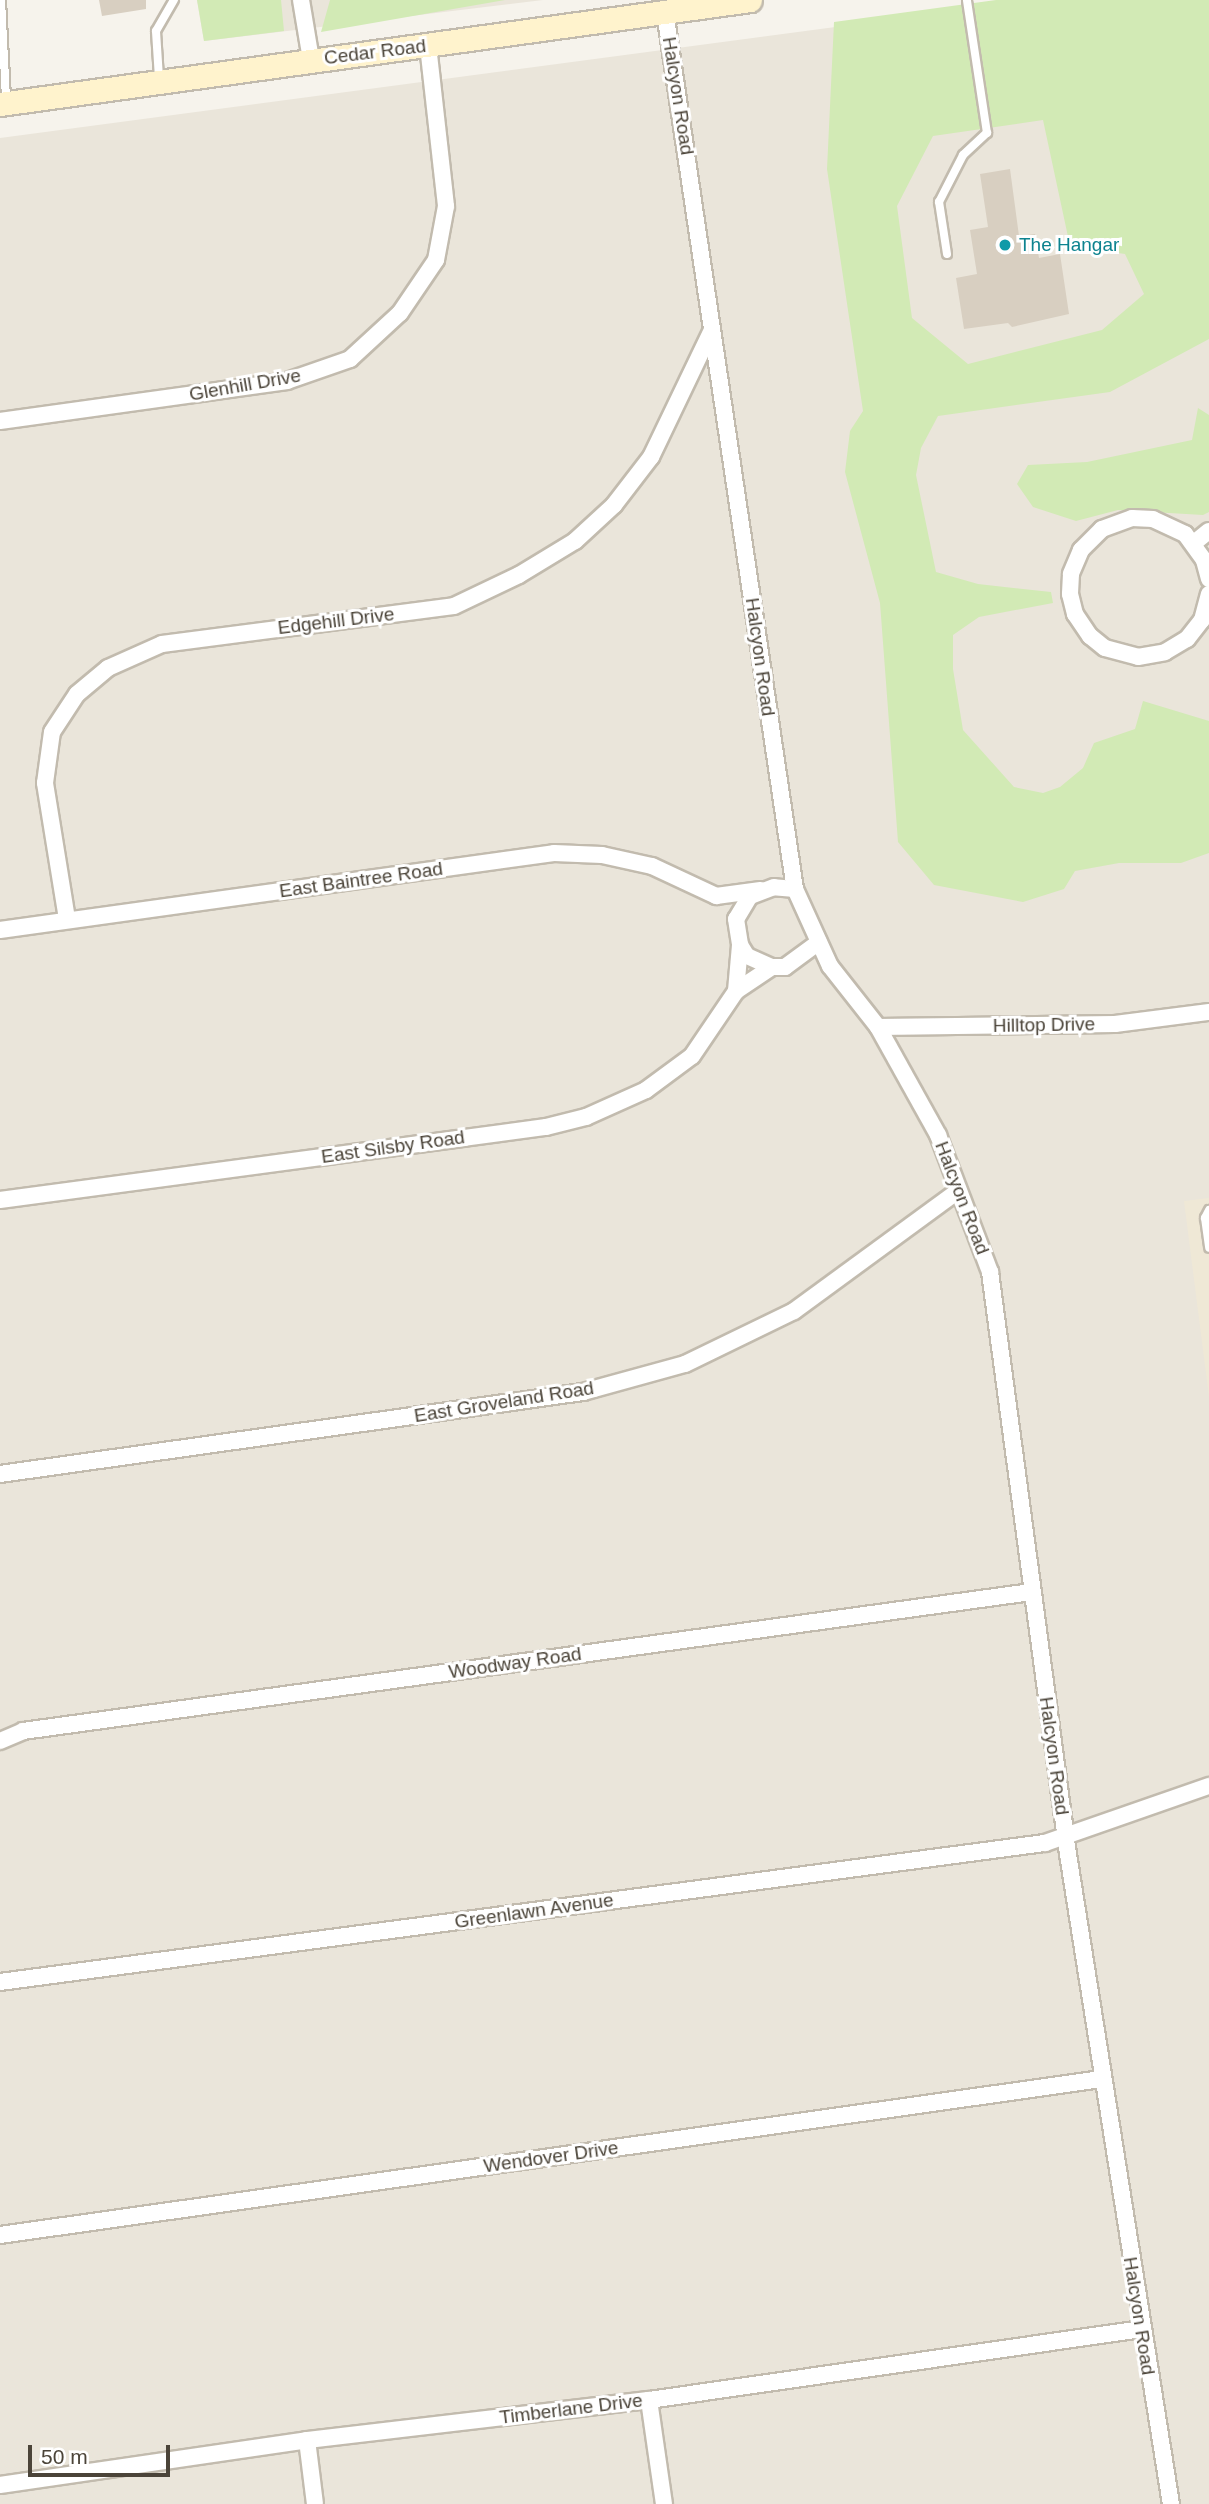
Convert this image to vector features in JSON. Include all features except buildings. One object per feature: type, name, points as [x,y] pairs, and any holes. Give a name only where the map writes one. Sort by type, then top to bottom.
[{"type":"main road","name":"Cedar Road","points":[[3,104],[750,0]]},
{"type":"street","points":[[301,0],[311,60]]},
{"type":"street","name":"Halcyon Road","points":[[665,12],[795,889],[830,966],[878,1027],[938,1135],[958,1191],[976,1227],[990,1272],[1031,1592],[1066,1835],[1141,2329],[1171,2504]]},
{"type":"street","name":"Glenhill Drive","points":[[0,421],[287,381],[350,359],[400,313],[436,260],[446,206],[428,45]]},
{"type":"street","name":"Edgehill Drive","points":[[67,919],[46,782],[52,732],[77,694],[108,668],[162,644],[454,606],[519,575],[575,541],[614,505],[651,457],[712,331]]},
{"type":"street","points":[[1209,579],[1194,543],[1175,527],[1153,519],[1132,519],[1102,529],[1081,550],[1071,574],[1075,614],[1090,636],[1105,648],[1125,656],[1152,656],[1166,652],[1195,630],[1209,594]]},
{"type":"street","points":[[1194,543],[1209,531]]},
{"type":"street","name":"East Baintree Road","points":[[0,929],[554,853],[602,855],[652,866],[716,897]]},
{"type":"street","points":[[795,889],[761,890],[716,897],[739,939],[758,964],[785,967],[819,942]]},
{"type":"street","points":[[739,939],[741,907],[761,890]]},
{"type":"street","name":"East Silsby Road","points":[[736,990],[739,939]]},
{"type":"street","name":"East Silsby Road","points":[[0,1200],[546,1127],[586,1117],[646,1090],[691,1056],[736,990],[772,967]]},
{"type":"street","name":"Hilltop Drive","points":[[878,1027],[1115,1024],[1209,1012]]},
{"type":"street","name":"East Groveland Road","points":[[0,1474],[583,1392],[685,1364],[794,1311],[958,1191]]},
{"type":"street","name":"Woodway Road","points":[[0,1741],[23,1731],[1031,1592]]},
{"type":"street","name":"Greenlawn Avenue","points":[[0,1982],[1045,1843],[1209,1786]]},
{"type":"street","name":"Wendover Drive","points":[[0,2235],[1102,2079]]},
{"type":"street","name":"Timberlane Drive","points":[[0,2485],[307,2440],[649,2400],[1141,2329]]},
{"type":"street","points":[[649,2400],[664,2504]]},
{"type":"street","points":[[307,2440],[316,2504]]},
{"type":"lane","points":[[1,0],[3,104]]},
{"type":"lane","points":[[160,81],[154,43],[174,0]]},
{"type":"lane","points":[[947,254],[939,202],[963,155],[987,133],[967,0]]},
{"type":"lane","points":[[1209,1210],[1205,1218],[1209,1248]]},
{"type":"shaded area","points":[[197,0],[543,0],[204,41]]},
{"type":"shaded area","points":[[1039,0],[1209,0],[1209,2504],[0,2504],[0,138]]},
{"type":"shaded area","points":[[1209,1198],[1209,1397],[1184,1201]]},
{"type":"green space","points":[[197,0],[281,0],[284,31],[204,41]]},
{"type":"green space","points":[[330,0],[505,0],[321,32]]},
{"type":"green space","points":[[996,0],[1209,0],[1209,339],[1110,392],[938,416],[921,448],[916,475],[936,572],[978,584],[1051,592],[1053,603],[979,617],[953,635],[953,669],[963,730],[1014,787],[1043,793],[1060,787],[1083,768],[1094,743],[1135,729],[1143,701],[1209,721],[1209,853],[1181,863],[1119,863],[1075,871],[1064,889],[1023,902],[934,885],[898,842],[880,603],[845,472],[850,431],[863,411],[827,169],[834,22]],"holes":[[[1043,120],[1070,246],[1125,254],[1144,294],[1102,330],[968,364],[912,318],[897,206],[933,136]]]},
{"type":"green space","points":[[1198,408],[1209,415],[1209,512],[1203,515],[1118,510],[1076,521],[1033,507],[1017,484],[1028,465],[1087,462],[1192,440]]},
{"type":"place","name":"The Hangar","points":[[1005,245]]}]
